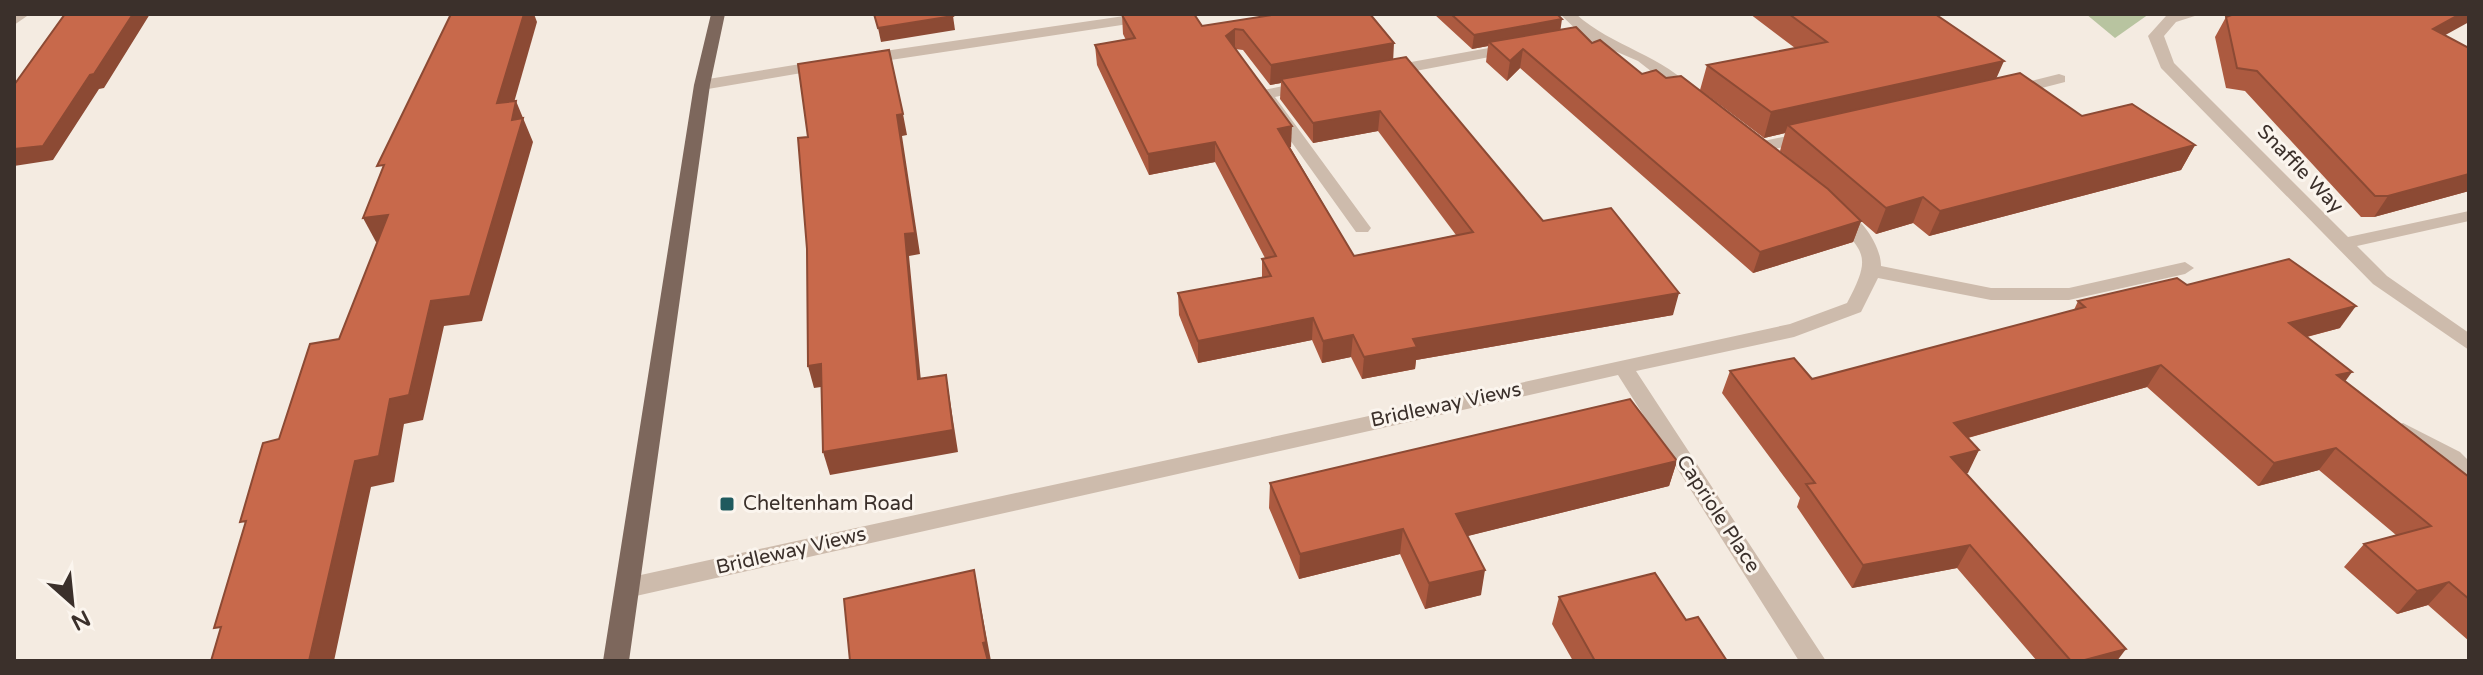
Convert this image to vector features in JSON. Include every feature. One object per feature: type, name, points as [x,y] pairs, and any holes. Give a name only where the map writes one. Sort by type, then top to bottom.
[{"type":"main road","points":[[616,661],[702,85],[718,14]]},
{"type":"street","points":[[14,21],[23,14]]},
{"type":"street","points":[[702,85],[1168,14]]},
{"type":"street","points":[[1567,14],[1582,36],[1643,58],[1701,103]]},
{"type":"street","name":"Snaffle Way","points":[[2194,14],[2171,19],[2156,36],[2167,65],[2380,280],[2469,343]]},
{"type":"street","points":[[1373,74],[1528,46]]},
{"type":"street","points":[[1995,94],[2059,79]]},
{"type":"street","points":[[1327,83],[1260,88],[1362,228]]},
{"type":"street","points":[[1783,166],[1754,143],[1819,134]]},
{"type":"street","points":[[1829,203],[1868,241],[1874,271],[1991,294],[2069,294],[2185,268]]},
{"type":"street","points":[[2342,244],[2469,216]]},
{"type":"street","name":"Bridleway Views","points":[[627,588],[1794,330],[1854,307],[1874,271]]},
{"type":"street","name":"Capriole Place","points":[[1623,367],[1813,661]]},
{"type":"street","points":[[2402,430],[2452,458],[2469,475]]},
{"type":"green space","points":[[2086,14],[2149,14],[2115,38]]},
{"type":"building","points":[[65,14],[133,14],[43,146],[14,149],[14,85]]},
{"type":"building","points":[[451,14],[524,14],[497,103],[516,101],[512,120],[523,118],[470,296],[431,301],[409,395],[390,399],[379,456],[355,461],[309,661],[211,661],[221,627],[214,628],[246,521],[240,522],[263,443],[279,439],[310,344],[339,339],[388,215],[363,218],[384,165],[377,166]]},
{"type":"building","points":[[874,14],[952,14],[953,16],[878,28]]},
{"type":"building","points":[[1194,14],[1202,26],[1278,14],[1370,14],[1394,43],[1271,65],[1243,30],[1235,29],[1226,36],[1292,126],[1278,129],[1354,256],[1473,232],[1380,111],[1313,123],[1281,79],[1406,57],[1543,221],[1611,208],[1679,293],[1413,339],[1417,347],[1364,357],[1353,335],[1323,341],[1313,318],[1198,341],[1178,293],[1271,276],[1262,259],[1276,256],[1215,142],[1148,154],[1095,45],[1135,38],[1122,15]]},
{"type":"building","points":[[1451,14],[1557,14],[1562,19],[1474,35]]},
{"type":"building","points":[[1789,14],[1935,14],[2004,61],[1771,112],[1707,65],[1827,42]]},
{"type":"building","points":[[2234,14],[2460,14],[2433,29],[2469,48],[2469,174],[2388,196],[2375,196],[2257,71],[2237,68],[2226,17]]},
{"type":"building","points":[[1576,27],[1592,43],[1600,40],[1642,74],[1656,70],[1666,78],[1681,76],[1828,189],[1861,221],[1760,252],[1523,49],[1510,61],[1489,42]]},
{"type":"building","points":[[889,50],[903,114],[897,115],[915,233],[905,234],[918,379],[946,375],[953,430],[823,452],[821,364],[808,366],[807,249],[798,138],[808,137],[798,64]]},
{"type":"building","points":[[2020,73],[2082,116],[2132,104],[2195,145],[1940,211],[1923,197],[1886,208],[1788,125]]},
{"type":"building","points":[[2289,259],[2356,306],[2289,323],[2352,372],[2337,375],[2469,477],[2469,599],[2449,582],[2417,591],[2364,544],[2431,526],[2336,448],[2274,463],[2161,365],[1954,423],[1979,450],[1951,457],[2126,649],[2071,661],[1970,545],[1863,565],[1806,484],[1815,483],[1730,371],[1794,358],[1812,379],[2085,307],[2078,301],[2177,278],[2187,285]]},
{"type":"building","points":[[1630,399],[1677,461],[1456,514],[1485,570],[1429,583],[1403,529],[1300,554],[1270,483]]},
{"type":"building","points":[[974,570],[988,661],[850,661],[844,599]]},
{"type":"building","points":[[1655,573],[1686,620],[1698,617],[1727,661],[1595,661],[1559,597]]},
{"type":"place","name":"Cheltenham Road","points":[[727,504]]}]
